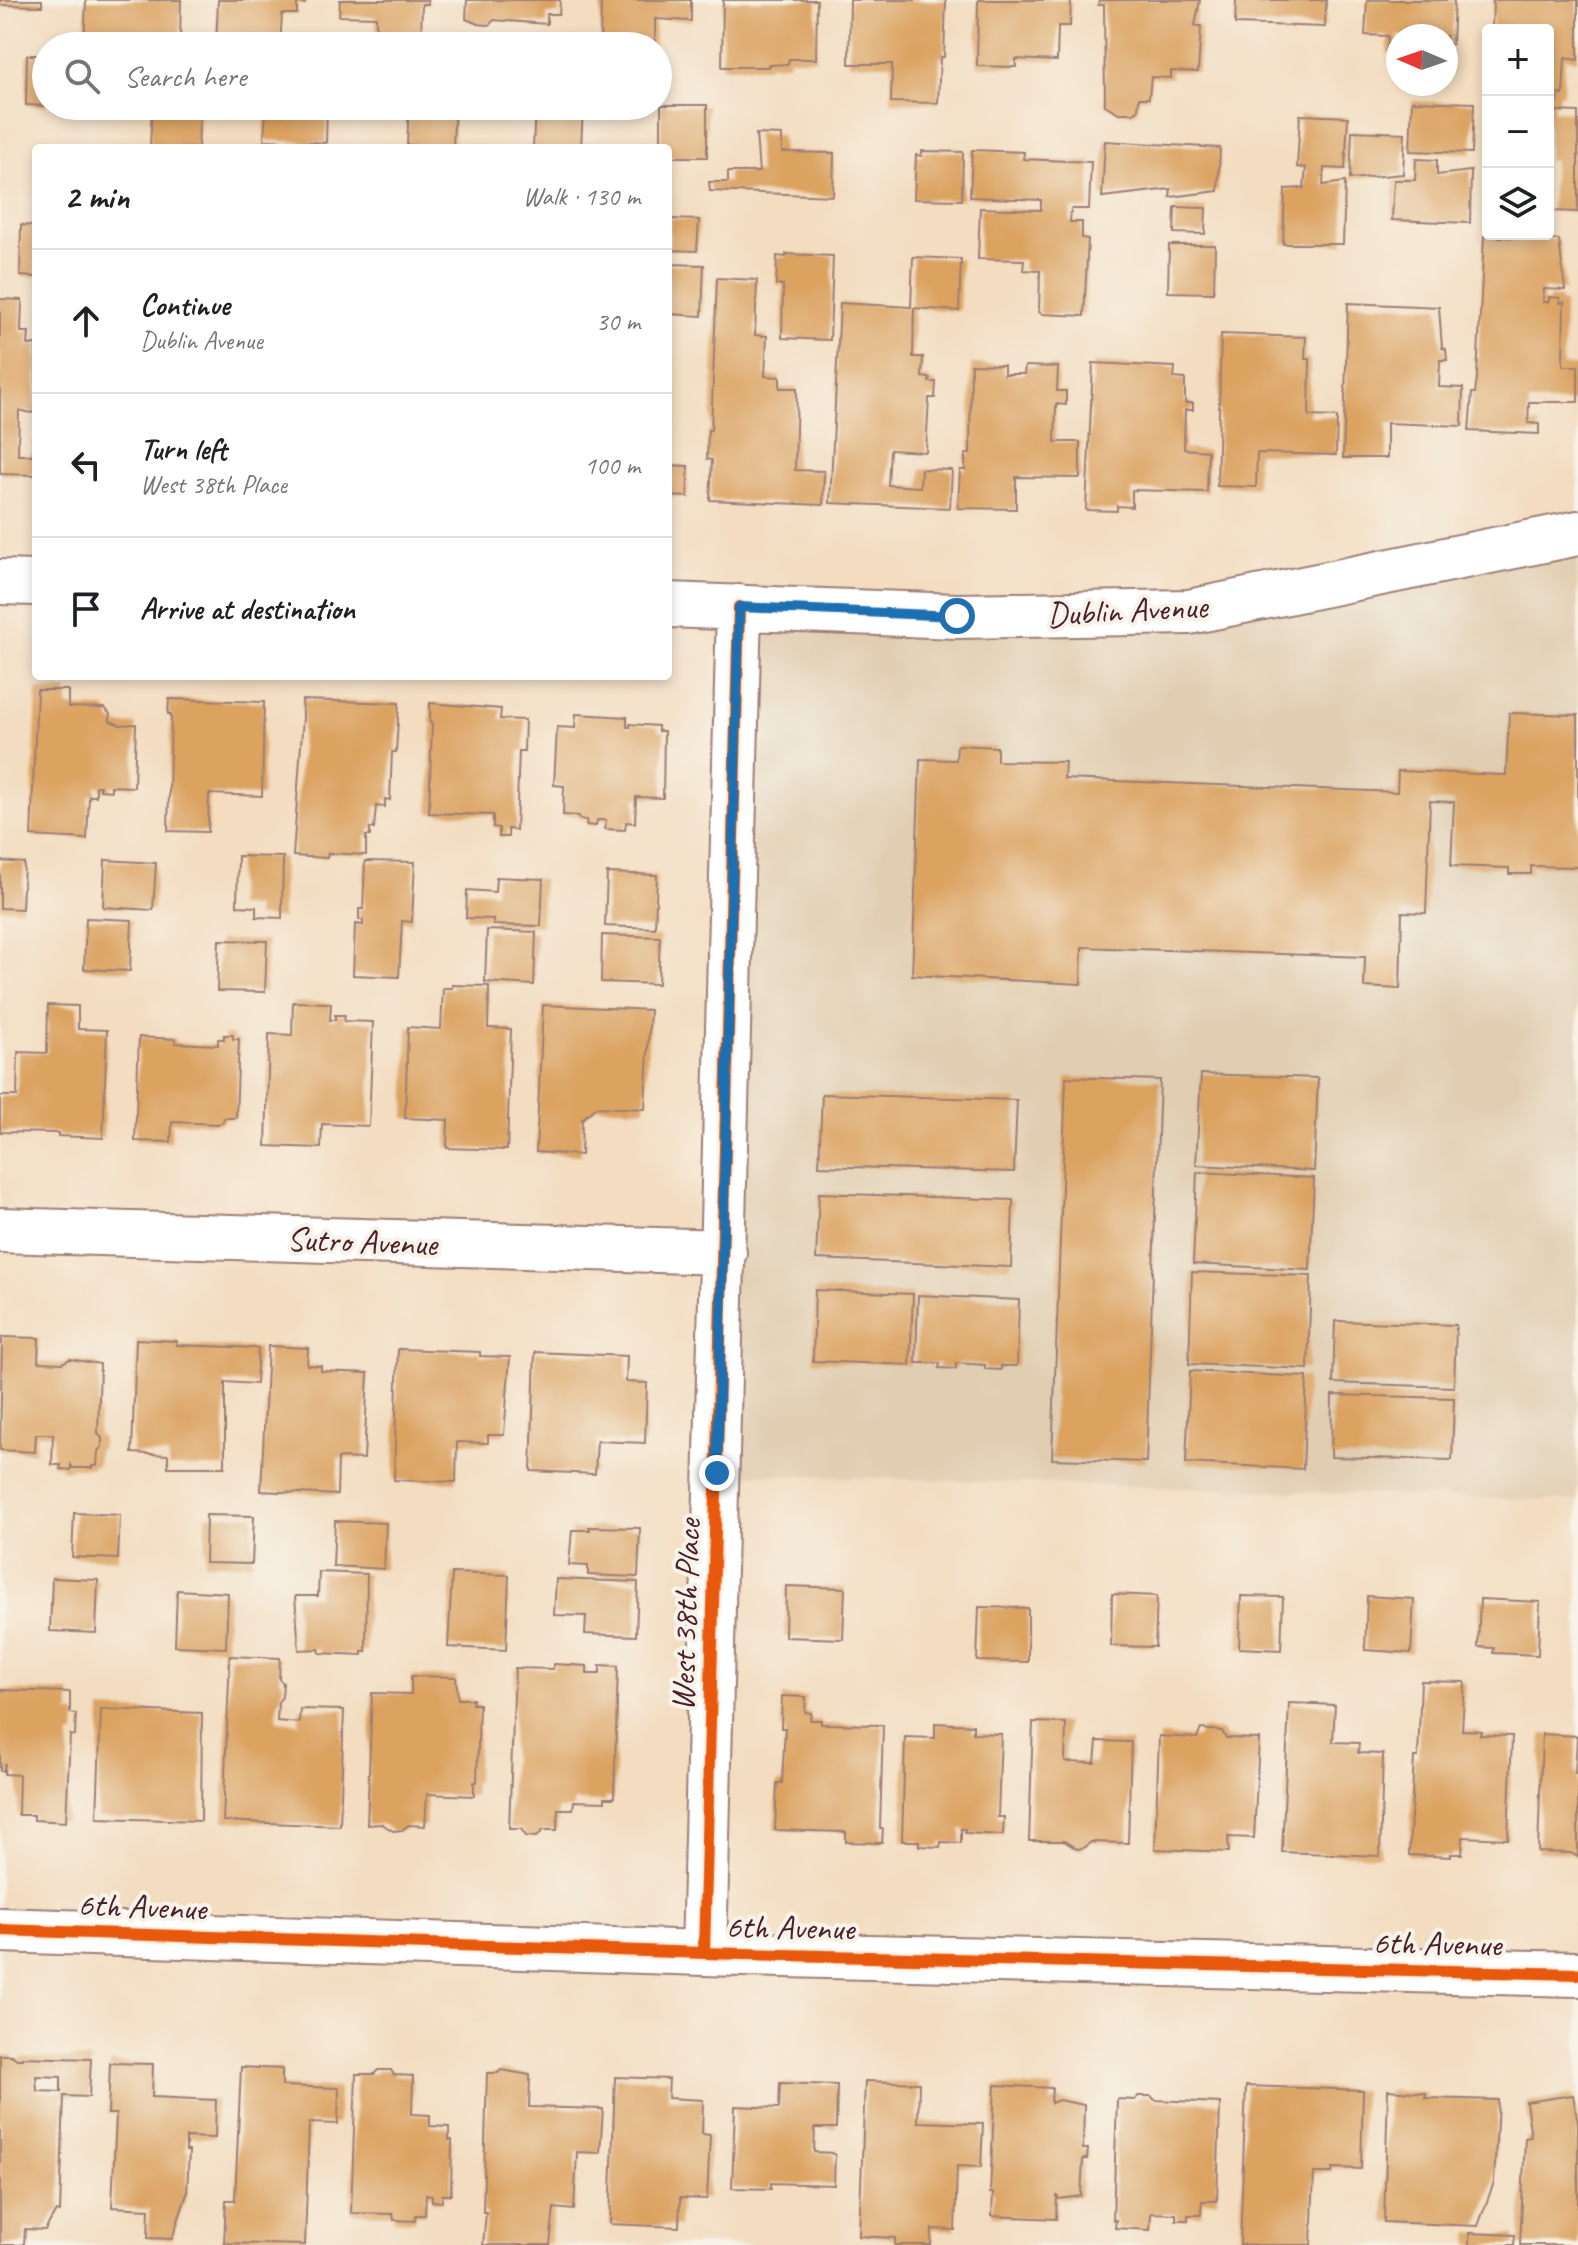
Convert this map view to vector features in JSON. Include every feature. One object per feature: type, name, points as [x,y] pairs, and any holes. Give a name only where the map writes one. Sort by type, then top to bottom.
[{"type":"street","name":"Dublin Avenue","points":[[672,605],[957,616],[1189,612],[1578,533]]},
{"type":"street","points":[[0,582],[32,583]]},
{"type":"street","name":"West 38th Place","points":[[704,1953],[739,607]]},
{"type":"street","name":"Sutro Avenue","points":[[0,1230],[724,1252]]},
{"type":"street","name":"6th Avenue","points":[[0,1930],[704,1953],[1578,1974]]},
{"type":"shaded area","points":[[1578,533],[1578,1501],[717,1473],[739,607],[1189,612]]},
{"type":"building","points":[[0,0],[42,0],[42,6],[0,5]]},
{"type":"building","points":[[86,0],[181,0],[180,32],[85,32]]},
{"type":"building","points":[[218,0],[306,0],[305,4],[297,3],[297,14],[282,14],[281,32],[217,32]]},
{"type":"building","points":[[340,0],[428,0],[428,4],[422,4],[421,32],[376,32],[376,17],[339,16]]},
{"type":"building","points":[[467,0],[560,0],[559,14],[547,14],[547,24],[494,20],[489,25],[478,24],[466,19]]},
{"type":"building","points":[[601,0],[691,0],[691,21],[655,19],[655,32],[600,32]]},
{"type":"building","points":[[723,0],[817,0],[816,59],[789,59],[788,64],[768,67],[722,67]]},
{"type":"building","points":[[850,0],[946,0],[944,57],[940,57],[938,103],[891,102],[892,64],[849,64]]},
{"type":"building","points":[[978,0],[1071,0],[1070,26],[1058,26],[1057,61],[1016,59],[1016,67],[977,66]]},
{"type":"building","points":[[1099,0],[1200,0],[1195,26],[1201,26],[1198,72],[1171,71],[1171,78],[1151,77],[1149,98],[1139,98],[1138,110],[1134,113],[1119,113],[1105,105],[1104,5],[1098,5]]},
{"type":"building","points":[[1236,0],[1326,0],[1325,27],[1235,24]]},
{"type":"building","points":[[1367,0],[1454,0],[1453,24],[1386,24],[1386,36],[1365,35]]},
{"type":"building","points":[[1493,0],[1578,0],[1578,60],[1565,58],[1563,95],[1559,94],[1558,102],[1554,102],[1554,24],[1492,24]]},
{"type":"building","points":[[27,55],[32,55],[32,105],[26,105]]},
{"type":"building","points":[[1412,101],[1474,103],[1472,153],[1410,151]]},
{"type":"building","points":[[672,105],[707,105],[707,157],[672,157],[672,144],[661,144],[661,120],[672,120]]},
{"type":"building","points":[[1554,111],[1578,112],[1578,212],[1554,211]]},
{"type":"building","points":[[1300,115],[1348,117],[1345,169],[1324,168],[1323,185],[1345,182],[1343,244],[1283,244],[1285,189],[1304,188],[1306,168],[1297,167]]},
{"type":"building","points":[[151,120],[199,120],[198,144],[150,144]]},
{"type":"building","points":[[265,120],[327,120],[326,143],[264,140]]},
{"type":"building","points":[[408,120],[454,120],[453,144],[407,144]]},
{"type":"building","points":[[534,120],[582,120],[581,144],[533,144]]},
{"type":"building","points":[[1352,131],[1405,133],[1403,174],[1350,179]]},
{"type":"building","points":[[756,134],[782,135],[782,152],[834,153],[833,196],[710,191],[709,182],[728,182],[728,172],[759,172]]},
{"type":"building","points":[[1105,141],[1220,148],[1218,191],[1170,197],[1171,189],[1102,197]]},
{"type":"building","points":[[972,150],[1024,152],[1023,159],[1091,162],[1089,209],[1071,209],[1070,222],[1082,222],[1082,238],[1088,239],[1084,316],[1039,312],[1040,271],[1023,270],[1024,260],[978,259],[980,208],[1041,210],[1041,200],[970,197]]},
{"type":"building","points":[[922,151],[963,152],[962,200],[914,199],[916,155],[922,156]]},
{"type":"building","points":[[1416,159],[1437,160],[1437,175],[1471,171],[1470,223],[1392,220],[1394,180],[1415,180]]},
{"type":"building","points":[[1175,207],[1206,208],[1205,234],[1174,233]]},
{"type":"building","points":[[672,219],[699,220],[697,251],[672,250]]},
{"type":"building","points":[[21,225],[32,226],[32,277],[20,276]]},
{"type":"building","points":[[1484,240],[1559,240],[1565,290],[1544,289],[1543,302],[1549,302],[1549,297],[1560,298],[1560,303],[1564,302],[1563,366],[1578,366],[1578,402],[1529,402],[1528,423],[1539,424],[1539,434],[1469,431],[1472,393],[1475,393]]},
{"type":"building","points":[[1169,245],[1215,245],[1214,293],[1168,292]]},
{"type":"building","points":[[786,254],[833,256],[830,340],[782,338],[783,285],[776,285],[777,256],[786,257]]},
{"type":"building","points":[[913,257],[961,259],[959,311],[914,308],[913,357],[923,357],[922,377],[936,382],[935,398],[929,398],[926,452],[890,450],[888,485],[920,487],[921,469],[952,470],[950,508],[830,503],[840,303],[911,307]]},
{"type":"building","points":[[672,264],[704,265],[702,316],[672,314]]},
{"type":"building","points":[[717,278],[757,280],[755,335],[767,336],[765,376],[780,377],[780,388],[797,388],[795,470],[824,471],[823,505],[710,500],[712,460],[707,459]]},
{"type":"building","points":[[0,299],[22,300],[21,332],[29,332],[28,345],[32,344],[32,413],[19,410],[18,455],[32,455],[32,475],[0,474]]},
{"type":"building","points":[[1348,303],[1439,307],[1442,348],[1446,349],[1447,360],[1440,360],[1439,387],[1463,388],[1462,426],[1387,423],[1387,458],[1343,458]]},
{"type":"building","points":[[1221,334],[1306,337],[1305,359],[1310,359],[1309,416],[1337,417],[1336,455],[1257,453],[1256,487],[1217,486]]},
{"type":"building","points":[[1093,363],[1175,367],[1174,378],[1185,379],[1185,403],[1193,403],[1193,410],[1185,410],[1184,449],[1208,451],[1207,492],[1132,490],[1132,507],[1117,506],[1117,511],[1086,510]]},
{"type":"building","points":[[971,364],[1004,365],[1004,374],[1024,374],[1025,366],[1058,367],[1057,391],[1066,391],[1066,405],[1056,404],[1055,442],[1080,442],[1080,478],[1016,477],[1016,509],[958,508],[960,470],[965,470],[965,454],[970,454]]},
{"type":"building","points":[[672,465],[688,466],[688,497],[672,496]]},
{"type":"building","points":[[37,690],[68,690],[68,707],[105,708],[110,714],[110,721],[120,725],[136,724],[134,787],[111,786],[111,791],[100,790],[100,786],[96,786],[96,796],[89,796],[87,839],[31,836]]},
{"type":"building","points":[[169,699],[264,702],[262,796],[209,794],[208,832],[168,831]]},
{"type":"building","points":[[302,700],[399,703],[396,752],[392,752],[390,800],[385,799],[385,807],[376,806],[374,829],[370,828],[370,836],[366,836],[366,855],[328,853],[327,858],[293,856]]},
{"type":"building","points":[[430,703],[501,709],[500,719],[525,720],[524,751],[519,751],[516,830],[508,829],[508,837],[499,837],[499,828],[493,827],[493,815],[429,813]]},
{"type":"building","points":[[1509,713],[1578,715],[1578,867],[1531,866],[1531,874],[1509,874],[1509,868],[1451,866],[1454,802],[1430,801],[1426,913],[1402,912],[1400,989],[1364,987],[1365,957],[1082,947],[1081,984],[912,975],[920,759],[956,760],[957,745],[997,747],[997,761],[1065,762],[1064,779],[1397,792],[1398,771],[1506,775]]},
{"type":"building","points":[[576,714],[627,717],[627,727],[630,724],[658,726],[658,731],[664,731],[663,798],[636,797],[635,823],[626,822],[625,830],[605,829],[606,820],[597,820],[596,826],[586,825],[587,820],[579,819],[579,816],[563,815],[564,786],[554,785],[557,727],[575,728]]},
{"type":"building","points":[[238,856],[283,857],[282,918],[256,917],[256,907],[237,906]]},
{"type":"building","points":[[105,860],[156,863],[153,910],[103,907]]},
{"type":"building","points":[[0,861],[24,863],[22,909],[0,908]]},
{"type":"building","points":[[365,861],[415,862],[412,922],[402,921],[399,977],[353,975],[355,924],[363,925],[363,920],[359,920],[359,909],[363,909]]},
{"type":"building","points":[[607,873],[657,875],[655,928],[605,926]]},
{"type":"building","points":[[496,877],[543,879],[541,926],[493,925],[493,919],[466,918],[467,890],[495,892]]},
{"type":"building","points":[[86,918],[132,920],[130,971],[84,969]]},
{"type":"building","points":[[487,930],[536,932],[534,985],[485,982]]},
{"type":"building","points":[[602,935],[660,937],[658,984],[601,982]]},
{"type":"building","points":[[219,940],[267,941],[265,992],[217,991]]},
{"type":"building","points":[[452,985],[489,986],[488,1028],[511,1029],[507,1150],[447,1148],[448,1120],[405,1118],[408,1027],[441,1029],[443,988],[452,988]]},
{"type":"building","points":[[293,1002],[331,1003],[330,1020],[335,1020],[335,1015],[345,1015],[344,1021],[373,1022],[369,1126],[322,1124],[321,1148],[266,1146],[269,1034],[292,1035]]},
{"type":"building","points":[[48,1005],[78,1006],[78,1029],[107,1030],[103,1138],[0,1132],[0,1096],[17,1096],[18,1052],[47,1053]]},
{"type":"building","points":[[543,1005],[650,1010],[645,1109],[596,1107],[582,1119],[581,1155],[536,1152]]},
{"type":"building","points":[[224,1035],[239,1039],[236,1118],[224,1118],[219,1124],[172,1122],[171,1142],[135,1141],[139,1037],[218,1045],[218,1039],[224,1039]]},
{"type":"building","points":[[1201,1074],[1318,1078],[1314,1171],[1196,1165]]},
{"type":"building","points":[[1066,1077],[1160,1080],[1146,1462],[1052,1459]]},
{"type":"building","points":[[822,1094],[1017,1100],[1014,1172],[819,1166]]},
{"type":"building","points":[[1197,1172],[1314,1178],[1310,1270],[1193,1264]]},
{"type":"building","points":[[819,1193],[1013,1200],[1011,1267],[816,1259]]},
{"type":"building","points":[[1192,1272],[1311,1276],[1308,1369],[1189,1364]]},
{"type":"building","points":[[815,1290],[913,1294],[910,1365],[813,1361]]},
{"type":"building","points":[[918,1295],[1019,1300],[1017,1366],[1001,1366],[1001,1370],[985,1369],[985,1365],[956,1363],[956,1369],[939,1368],[940,1363],[916,1363]]},
{"type":"building","points":[[1335,1321],[1456,1325],[1454,1387],[1333,1383]]},
{"type":"building","points":[[2,1337],[39,1338],[38,1362],[62,1363],[70,1359],[100,1364],[98,1434],[102,1438],[102,1447],[98,1451],[97,1466],[73,1468],[71,1465],[71,1470],[52,1465],[53,1434],[36,1434],[35,1452],[0,1450]]},
{"type":"building","points":[[136,1339],[177,1341],[177,1345],[258,1348],[256,1384],[225,1382],[225,1467],[168,1467],[168,1455],[132,1453]]},
{"type":"building","points":[[268,1346],[308,1348],[307,1365],[321,1366],[321,1371],[368,1373],[364,1459],[338,1458],[337,1495],[261,1491]]},
{"type":"building","points":[[398,1349],[480,1352],[480,1356],[510,1357],[504,1435],[488,1435],[488,1443],[457,1442],[456,1482],[394,1480]]},
{"type":"building","points":[[535,1352],[627,1356],[626,1382],[647,1383],[645,1443],[597,1441],[595,1474],[531,1471]]},
{"type":"building","points":[[1190,1371],[1307,1377],[1303,1469],[1186,1463]]},
{"type":"building","points":[[1332,1395],[1454,1398],[1452,1460],[1331,1457]]},
{"type":"building","points":[[74,1513],[120,1515],[118,1559],[72,1557]]},
{"type":"building","points":[[206,1515],[254,1516],[252,1564],[205,1563]]},
{"type":"building","points":[[335,1521],[386,1523],[384,1569],[333,1566]]},
{"type":"building","points":[[589,1527],[640,1528],[638,1577],[588,1575],[588,1566],[569,1565],[572,1530],[590,1530]]},
{"type":"building","points":[[319,1572],[367,1574],[366,1651],[362,1651],[362,1655],[320,1653],[319,1649],[299,1650],[295,1596],[318,1596]]},
{"type":"building","points":[[452,1573],[509,1575],[506,1650],[448,1647]]},
{"type":"building","points":[[52,1578],[98,1580],[96,1633],[50,1631]]},
{"type":"building","points":[[556,1579],[638,1582],[636,1636],[585,1634],[586,1616],[554,1615]]},
{"type":"building","points":[[786,1586],[845,1588],[843,1639],[785,1637]]},
{"type":"building","points":[[177,1590],[228,1593],[226,1648],[175,1646]]},
{"type":"building","points":[[1112,1594],[1157,1596],[1155,1647],[1111,1646]]},
{"type":"building","points":[[1241,1596],[1283,1597],[1281,1650],[1239,1648]]},
{"type":"building","points":[[1367,1596],[1414,1599],[1411,1653],[1365,1650]]},
{"type":"building","points":[[1480,1599],[1540,1602],[1538,1655],[1493,1653],[1494,1648],[1478,1647]]},
{"type":"building","points":[[979,1607],[1028,1608],[1028,1662],[977,1661]]},
{"type":"building","points":[[230,1656],[280,1658],[279,1679],[283,1683],[277,1721],[299,1723],[300,1709],[344,1710],[340,1826],[223,1821]]},
{"type":"building","points":[[554,1664],[587,1666],[587,1674],[600,1674],[600,1665],[618,1666],[614,1798],[605,1798],[605,1802],[574,1801],[573,1809],[558,1809],[557,1830],[543,1830],[537,1837],[526,1836],[521,1829],[509,1829],[515,1668],[553,1669]]},
{"type":"building","points":[[411,1676],[456,1677],[458,1699],[473,1699],[472,1704],[479,1704],[477,1782],[474,1782],[474,1796],[427,1794],[425,1826],[409,1825],[393,1831],[382,1824],[367,1825],[372,1693],[411,1694]]},
{"type":"building","points":[[1421,1681],[1465,1682],[1462,1730],[1481,1731],[1480,1735],[1512,1736],[1508,1839],[1463,1837],[1462,1854],[1451,1854],[1451,1857],[1409,1855]]},
{"type":"building","points":[[0,1690],[70,1692],[70,1713],[76,1714],[75,1736],[70,1735],[66,1822],[34,1820],[34,1815],[18,1815],[19,1775],[4,1774],[5,1763],[3,1771],[0,1771]]},
{"type":"building","points":[[782,1696],[806,1697],[805,1712],[811,1713],[810,1720],[821,1720],[821,1724],[883,1725],[882,1843],[846,1842],[846,1832],[775,1830],[777,1783],[782,1783],[785,1728],[781,1728]]},
{"type":"building","points":[[1289,1703],[1335,1705],[1333,1742],[1359,1743],[1358,1753],[1383,1754],[1380,1856],[1282,1852]]},
{"type":"building","points":[[101,1709],[202,1713],[201,1821],[97,1818]]},
{"type":"building","points":[[1033,1722],[1066,1723],[1065,1762],[1095,1763],[1097,1741],[1131,1742],[1128,1843],[1091,1842],[1077,1849],[1064,1841],[1029,1841]]},
{"type":"building","points":[[935,1723],[973,1725],[973,1733],[1001,1734],[998,1817],[1004,1817],[1003,1835],[965,1833],[965,1829],[961,1829],[961,1843],[941,1842],[940,1847],[919,1846],[919,1841],[902,1841],[905,1737],[935,1738]]},
{"type":"building","points":[[1201,1729],[1222,1731],[1226,1738],[1259,1739],[1254,1838],[1228,1837],[1229,1852],[1155,1849],[1159,1736],[1197,1738]]},
{"type":"building","points":[[1542,1734],[1577,1736],[1578,1857],[1571,1853],[1538,1852]]},
{"type":"building","points":[[0,2055],[11,2055],[17,2059],[91,2059],[89,2097],[64,2096],[60,2212],[56,2211],[45,2230],[25,2229],[24,2244],[0,2245]],"holes":[[[36,2076],[61,2077],[61,2092],[37,2091]]]},
{"type":"building","points":[[110,2063],[153,2064],[152,2097],[216,2100],[215,2138],[186,2137],[186,2151],[189,2151],[187,2194],[172,2239],[148,2238],[149,2209],[112,2207],[116,2114],[108,2114]]},
{"type":"building","points":[[241,2067],[282,2069],[282,2086],[339,2088],[338,2124],[309,2123],[305,2245],[224,2243],[226,2200],[235,2200]]},
{"type":"building","points":[[378,2070],[413,2076],[412,2114],[430,2115],[430,2126],[449,2127],[449,2140],[452,2140],[451,2195],[442,2195],[442,2202],[432,2201],[432,2195],[426,2194],[425,2215],[416,2215],[415,2221],[394,2220],[393,2214],[351,2213],[356,2074],[374,2074]]},
{"type":"building","points":[[501,2070],[530,2075],[529,2107],[603,2109],[600,2153],[577,2152],[574,2210],[554,2208],[550,2245],[483,2245],[487,2073]]},
{"type":"building","points":[[615,2077],[669,2079],[668,2098],[703,2100],[702,2134],[710,2135],[707,2199],[680,2198],[679,2227],[610,2224]]},
{"type":"building","points":[[865,2081],[919,2083],[918,2122],[983,2124],[981,2167],[957,2166],[955,2230],[932,2229],[931,2245],[895,2245],[895,2238],[859,2236]]},
{"type":"building","points":[[780,2083],[837,2085],[836,2128],[815,2128],[814,2152],[835,2153],[834,2185],[771,2183],[771,2189],[732,2188],[735,2106],[779,2108]]},
{"type":"building","points":[[995,2085],[1052,2088],[1051,2103],[1059,2100],[1084,2105],[1083,2149],[1088,2149],[1087,2159],[1083,2159],[1081,2196],[1059,2199],[1057,2195],[1056,2219],[992,2216],[993,2193],[990,2193]]},
{"type":"building","points":[[1246,2086],[1363,2090],[1361,2169],[1333,2168],[1332,2173],[1314,2173],[1311,2245],[1240,2245]]},
{"type":"building","points":[[1388,2090],[1426,2093],[1425,2098],[1498,2100],[1494,2182],[1478,2226],[1384,2222]]},
{"type":"building","points":[[1573,2095],[1578,2124],[1578,2245],[1520,2245],[1525,2138],[1531,2137],[1526,2102]]},
{"type":"building","points":[[1138,2096],[1151,2096],[1155,2100],[1220,2103],[1217,2201],[1202,2201],[1201,2215],[1188,2215],[1188,2220],[1176,2220],[1176,2214],[1151,2213],[1150,2230],[1115,2228],[1117,2099],[1135,2100]]},
{"type":"building","points":[[1469,2233],[1515,2235],[1514,2245],[1469,2245]]},
{"type":"cycle path","points":[[704,1953],[739,607]]},
{"type":"cycle path","points":[[0,1930],[704,1953],[1578,1974]]},
{"type":"route","points":[[717,1473],[739,607],[957,616]]}]
